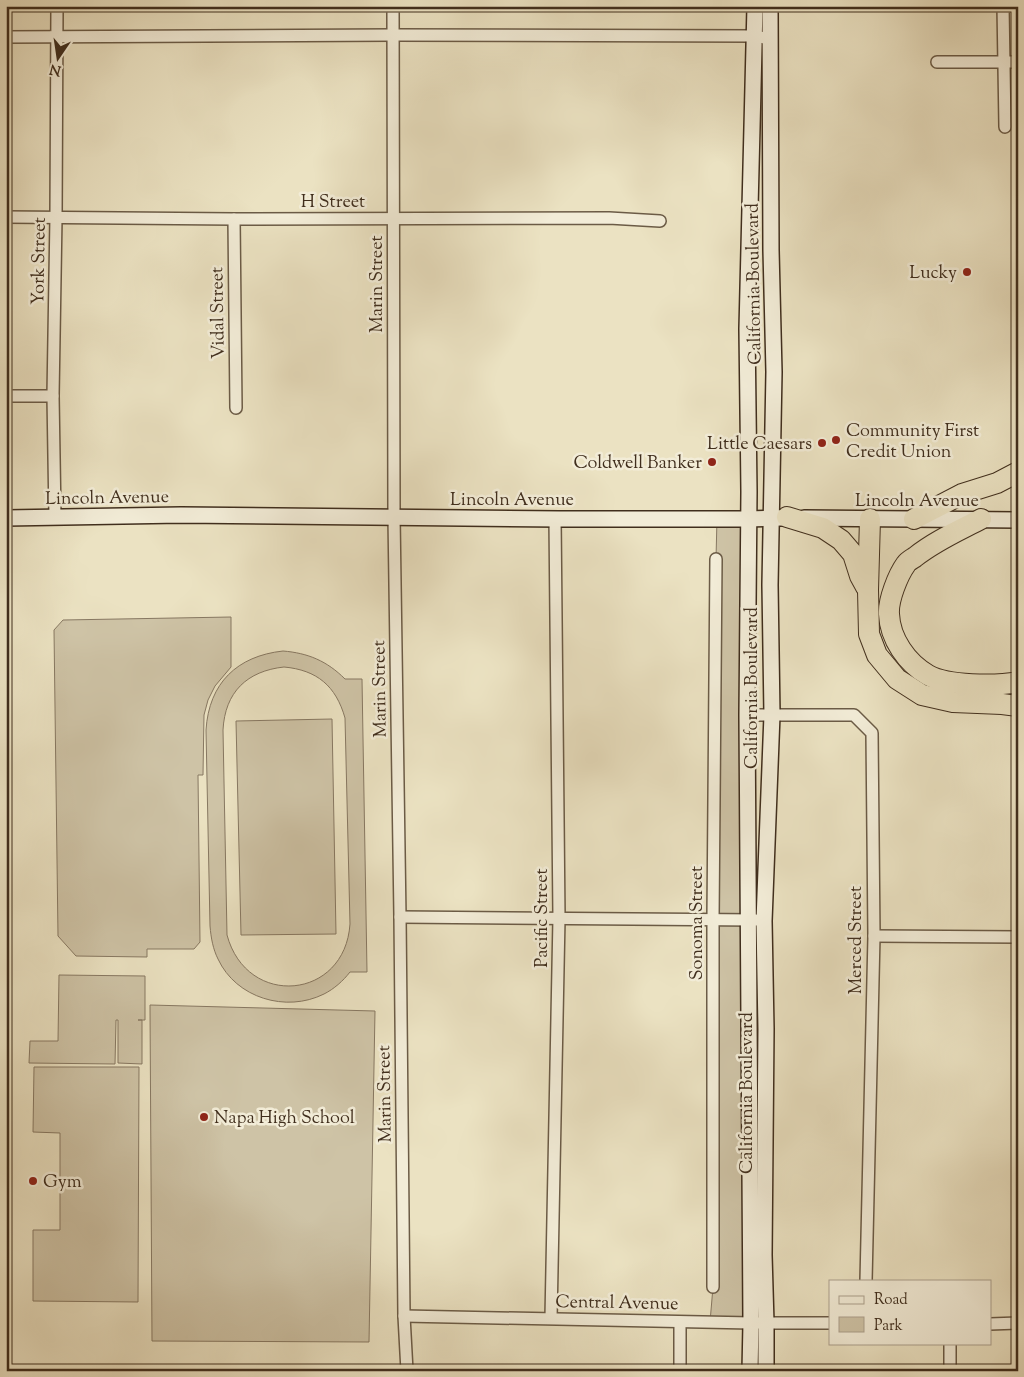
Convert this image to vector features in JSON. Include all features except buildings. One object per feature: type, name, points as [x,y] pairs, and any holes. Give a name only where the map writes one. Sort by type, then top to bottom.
[{"type":"highway","points":[[914,519],[962,494],[997,483],[1018,472]]},
{"type":"highway","points":[[779,518],[823,528],[841,540],[853,554],[860,576],[868,590]]},
{"type":"highway","points":[[870,519],[869,634],[877,655],[897,679],[922,695],[953,702],[1018,706]]},
{"type":"highway","points":[[981,519],[927,547],[906,564],[894,587],[888,613],[894,637],[908,660],[929,676],[953,683],[1007,684],[1018,682]]},
{"type":"street","name":"York Street","points":[[55,517],[53,396],[57,6]]},
{"type":"street","name":"Marin Street","points":[[394,6],[394,517],[404,1316],[407,1371]]},
{"type":"street","name":"California Boulevard","points":[[755,6],[762,38],[779,518],[770,585],[772,714],[756,920]]},
{"type":"street","name":"California Boulevard","points":[[750,1371],[759,1323],[764,1255],[766,1029],[756,920],[747,715],[747,329],[762,38],[770,6]]},
{"type":"street","points":[[1003,6],[1005,127]]},
{"type":"street","points":[[6,36],[393,35],[762,38]]},
{"type":"street","points":[[937,62],[1018,62]]},
{"type":"street","name":"H Street","points":[[6,217],[234,219],[609,218],[660,221]]},
{"type":"street","name":"Vidal Street","points":[[234,219],[236,408]]},
{"type":"street","points":[[6,396],[53,396]]},
{"type":"street","name":"Lincoln Avenue","points":[[6,518],[191,515],[1018,520]]},
{"type":"street","name":"Pacific Street","points":[[551,1318],[559,918],[555,518]]},
{"type":"street","name":"Sonoma Street","points":[[713,1287],[713,919],[716,559]]},
{"type":"street","name":"Merced Street","points":[[747,715],[854,715],[872,733],[874,936],[866,1280]]},
{"type":"street","points":[[400,917],[756,920]]},
{"type":"street","points":[[874,936],[1018,937]]},
{"type":"street","name":"Central Avenue","points":[[404,1316],[829,1323]]},
{"type":"street","points":[[680,1322],[680,1371]]},
{"type":"street","name":"California Boulevard","points":[[759,1323],[766,1371]]},
{"type":"street","points":[[992,1324],[1018,1324]]},
{"type":"street","points":[[950,1344],[950,1371]]},
{"type":"green space","points":[[717,518],[748,519],[751,1323],[710,1322],[713,1287]]},
{"type":"green space","points":[[231,617],[231,667],[215,686],[208,700],[204,715],[203,775],[198,775],[200,942],[194,949],[147,949],[147,957],[76,956],[58,936],[54,630],[63,620]]},
{"type":"green space","points":[[283,651],[309,656],[331,667],[345,679],[362,679],[367,972],[350,972],[324,994],[309,1000],[294,1002],[279,1002],[264,998],[249,992],[237,984],[218,959],[212,943],[210,926],[206,730],[208,713],[213,699],[228,675],[252,659]],"holes":[[[284,667],[315,676],[324,682],[336,697],[345,718],[350,924],[344,949],[331,968],[314,980],[294,986],[273,984],[254,975],[238,959],[227,935],[223,730],[228,705],[233,694],[240,686],[259,673],[271,669]]]},
{"type":"green space","points":[[332,719],[336,934],[241,935],[236,721]]},
{"type":"green space","points":[[59,975],[145,976],[142,1064],[118,1063],[118,1020],[116,1020],[115,1064],[29,1063],[30,1041],[58,1041]]},
{"type":"green space","points":[[150,1005],[375,1011],[369,1342],[152,1341]]},
{"type":"green space","points":[[34,1067],[139,1067],[138,1302],[33,1301],[33,1230],[60,1230],[60,1133],[33,1132]]},
{"type":"place","name":"Lucky","points":[[967,272]]},
{"type":"place","name":"Community First Credit Union","points":[[836,440]]},
{"type":"place","name":"Little Caesars","points":[[822,443]]},
{"type":"place","name":"Coldwell Banker","points":[[712,462]]},
{"type":"place","name":"Napa High School","points":[[204,1117]]},
{"type":"place","name":"Gym","points":[[33,1181]]}]
